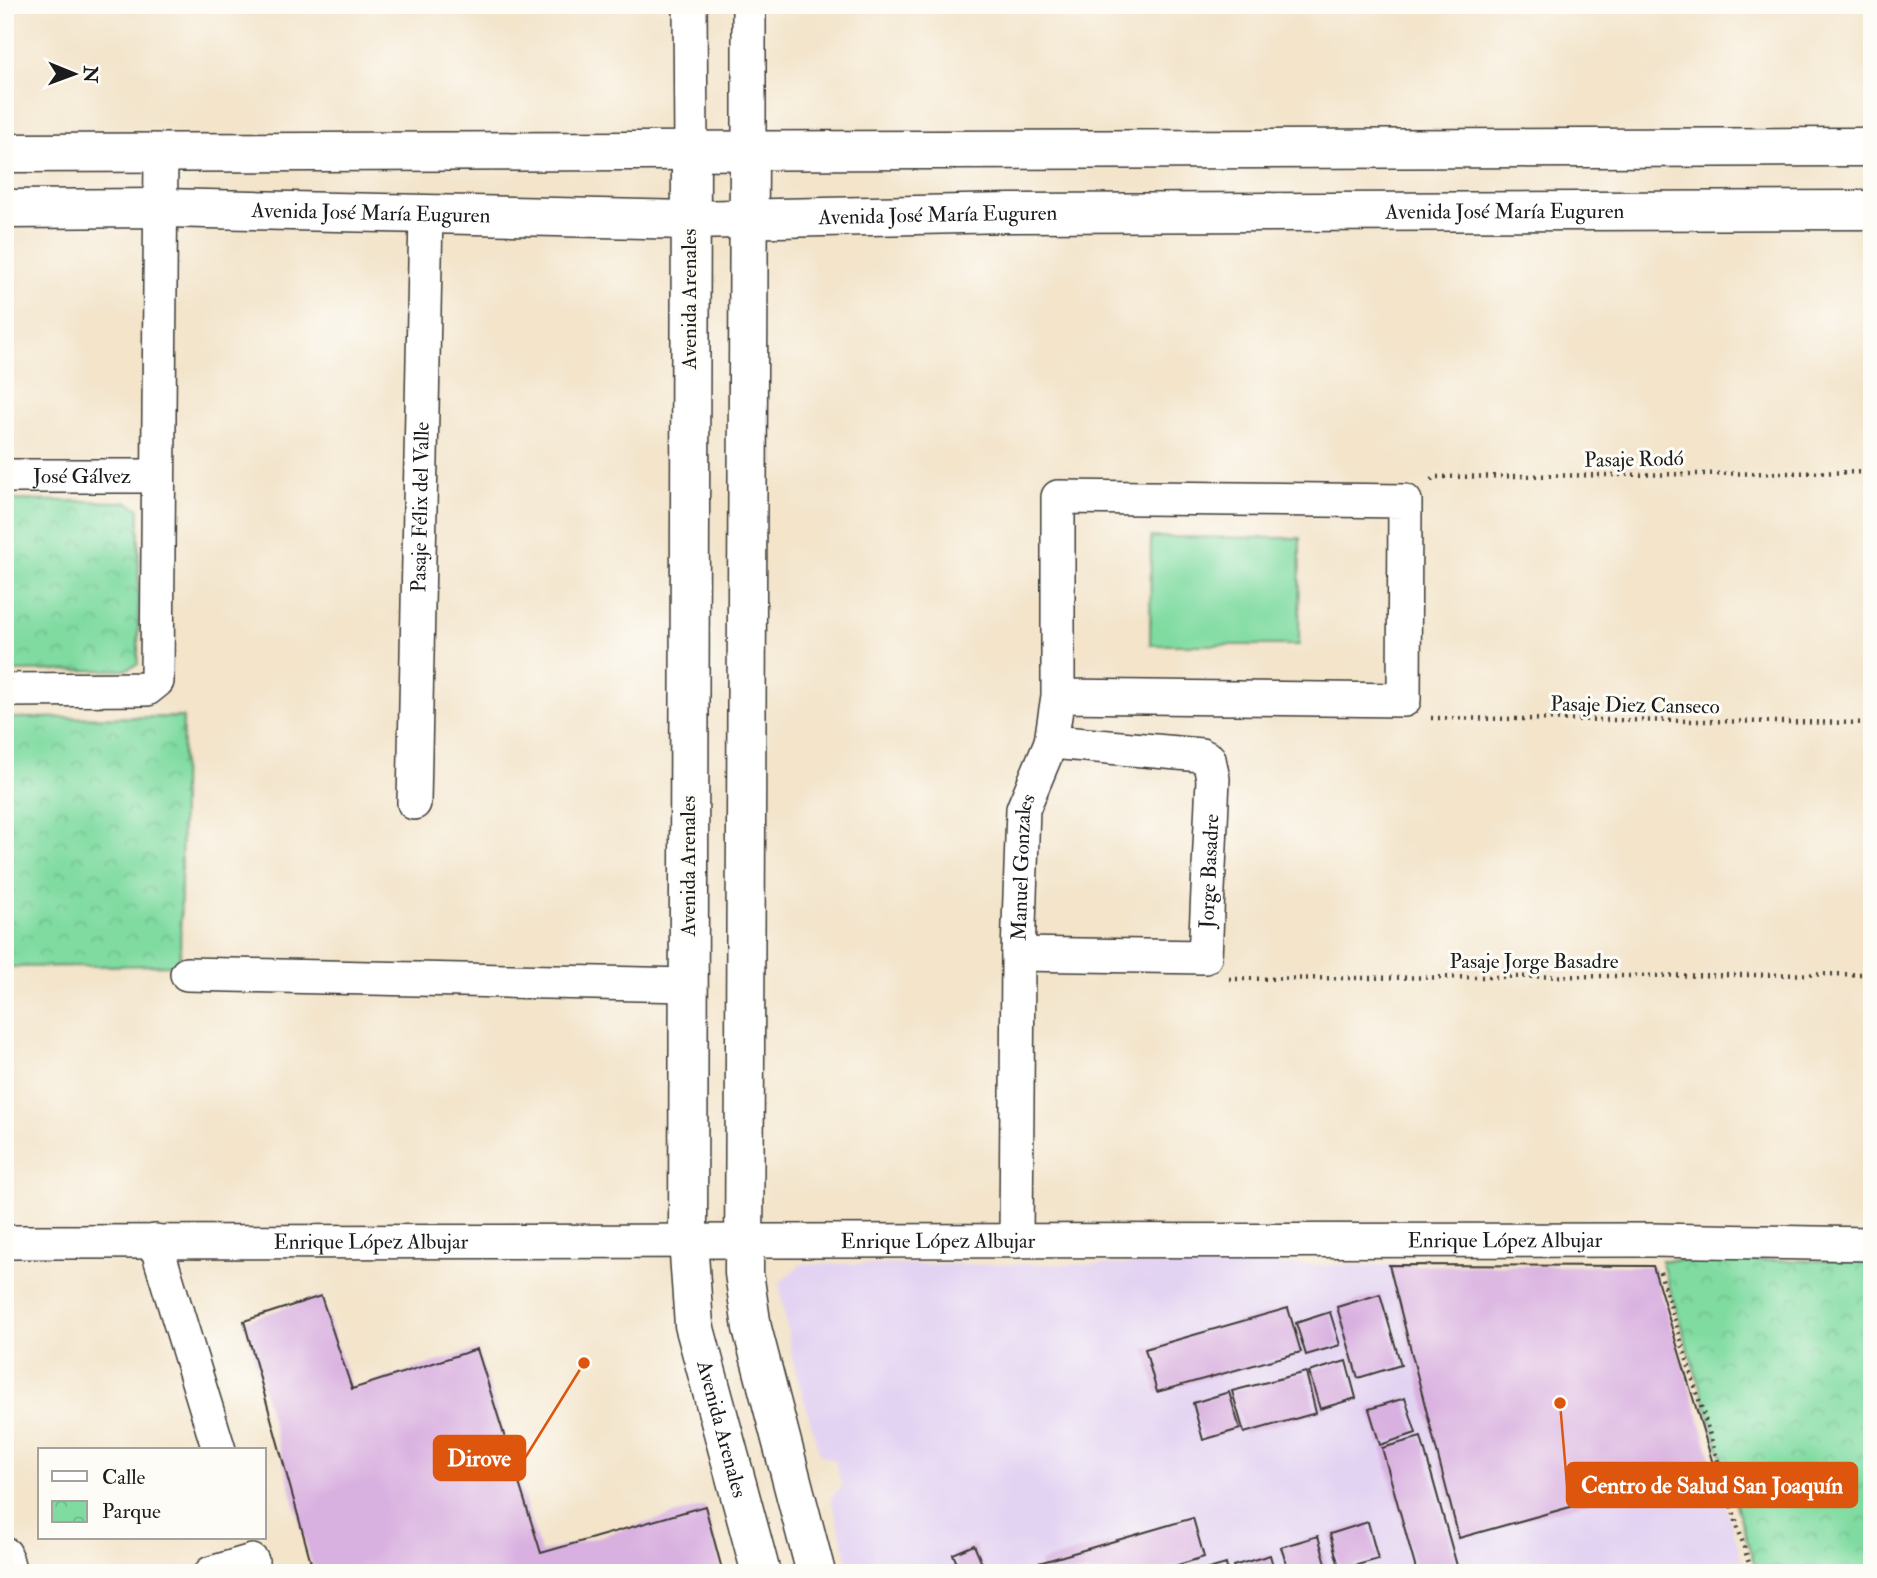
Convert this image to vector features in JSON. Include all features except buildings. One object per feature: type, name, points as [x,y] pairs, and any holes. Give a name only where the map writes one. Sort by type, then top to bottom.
[{"type":"street","points":[[690,5],[691,150]]},
{"type":"street","points":[[749,5],[744,1273],[752,1328],[816,1573]]},
{"type":"street","points":[[5,153],[1872,147]]},
{"type":"street","name":"Avenida Arenales","points":[[691,150],[688,1240],[694,1325],[761,1573]]},
{"type":"street","points":[[5,690],[147,689],[157,681],[161,151]]},
{"type":"street","name":"Avenida José María Euguren","points":[[5,209],[162,208],[689,220],[1023,213],[1872,210]]},
{"type":"street","name":"Pasaje Félix del Valle","points":[[414,803],[426,213]]},
{"type":"street","name":"José Gálvez","points":[[5,476],[158,476]]},
{"type":"street","name":"Manuel Gonzales","points":[[1016,1241],[1018,954],[1023,809],[1051,742],[1058,696],[1058,497],[1405,501]]},
{"type":"street","points":[[1058,696],[1404,700],[1405,501]]},
{"type":"street","name":"Jorge Basadre","points":[[1018,954],[1205,957],[1213,779],[1209,759],[1201,755],[1051,742]]},
{"type":"street","points":[[187,974],[688,985]]},
{"type":"street","name":"Enrique López Albujar","points":[[5,1242],[745,1239],[1651,1240],[1872,1244]]},
{"type":"street","points":[[155,1241],[218,1448]]},
{"type":"street","points":[[5,1554],[10,1573]]},
{"type":"street","points":[[211,1573],[251,1557]]},
{"type":"path","name":"Pasaje Rodó","points":[[1405,501],[1435,477],[1872,472]]},
{"type":"path","name":"Pasaje Diez Canseco","points":[[1404,700],[1430,718],[1872,723]]},
{"type":"path","name":"Pasaje Jorge Basadre","points":[[1205,957],[1228,979],[1872,974]]},
{"type":"path","points":[[1651,1240],[1752,1573]]},
{"type":"shaded area","points":[[801,1264],[1389,1265],[1459,1538],[1714,1467],[1746,1573],[851,1573],[831,1498],[842,1485],[835,1462],[820,1454],[792,1358],[779,1283]]},
{"type":"green space","points":[[5,500],[128,502],[139,509],[138,664],[125,670],[5,671]]},
{"type":"green space","points":[[1151,537],[1300,538],[1299,645],[1150,645]]},
{"type":"green space","points":[[183,717],[180,965],[5,967],[5,718]]},
{"type":"green space","points":[[1661,1260],[1872,1261],[1872,1573],[1757,1573]]},
{"type":"place","name":"Dirove","points":[[584,1363]]},
{"type":"place","name":"Centro de Salud San Joaquín","points":[[1560,1403]]}]
